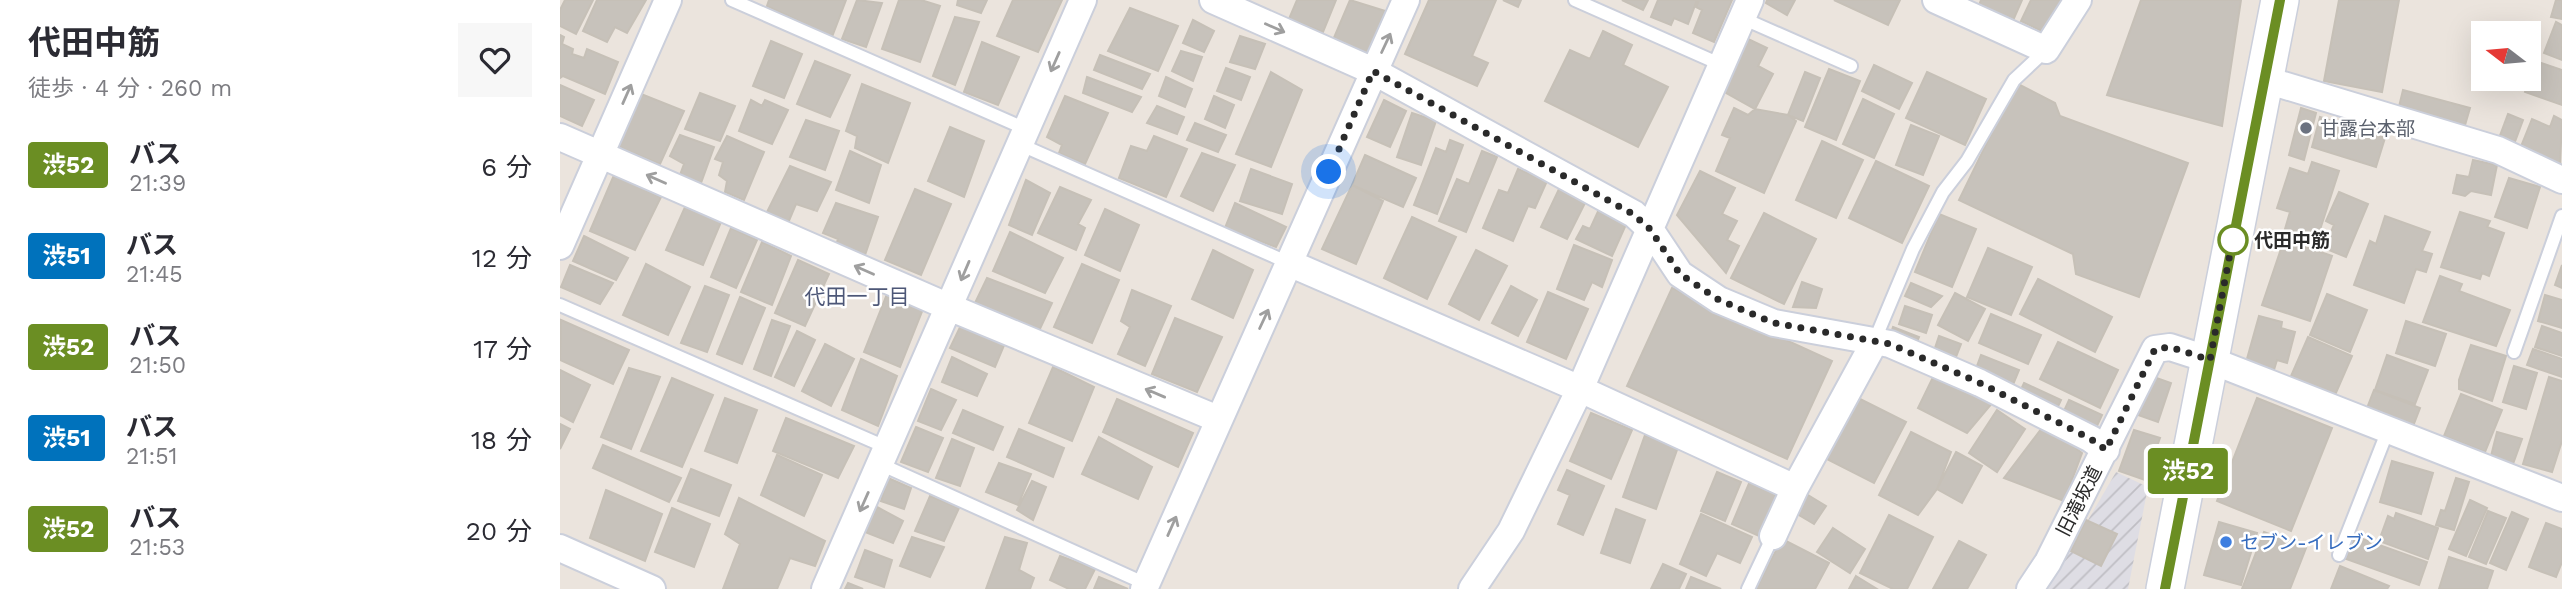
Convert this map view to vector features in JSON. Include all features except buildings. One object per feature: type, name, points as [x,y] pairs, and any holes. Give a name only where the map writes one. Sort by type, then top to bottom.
[{"type":"main road","points":[[2165,589],[2280,0]]},
{"type":"street","points":[[560,246],[668,0]]},
{"type":"street","points":[[825,589],[1083,0]]},
{"type":"street","points":[[1213,0],[1373,71],[1633,214],[1650,229],[1680,274],[1719,300],[1774,323],[1890,344],[1969,378],[2091,439],[2106,450]]},
{"type":"street","points":[[1145,587],[1406,0]]},
{"type":"street","points":[[1936,0],[2046,50],[2078,0]]},
{"type":"street","points":[[1472,589],[1511,531],[1580,389],[1746,9]]},
{"type":"street","points":[[2263,79],[2498,150],[2562,180]]},
{"type":"street","points":[[560,137],[949,307],[1218,419]]},
{"type":"street","points":[[1289,264],[1580,389],[1795,488]]},
{"type":"street","points":[[1773,536],[1795,488],[1874,343]]},
{"type":"street","name":"旧滝坂道","points":[[2030,589],[2048,562],[2155,349],[2170,347],[2210,360]]},
{"type":"street","points":[[2210,360],[2562,498]]},
{"type":"street","points":[[560,548],[652,589]]},
{"type":"lane","points":[[732,0],[1289,264]]},
{"type":"lane","points":[[1575,0],[1721,65]]},
{"type":"lane","points":[[1746,9],[1851,66]]},
{"type":"lane","points":[[1874,343],[1919,236],[1942,192],[1966,161],[2014,80],[2046,50]]},
{"type":"lane","points":[[2514,352],[2562,216]]},
{"type":"lane","points":[[560,305],[884,456],[1145,587]]},
{"type":"lane","points":[[2339,555],[2388,430]]},
{"type":"lane","points":[[1748,589],[1773,536]]},
{"type":"shaded area","points":[[2116,472],[2148,487],[2128,589],[2048,589]]},
{"type":"bus line","name":"渋52","points":[[2165,589],[2280,0]]},
{"type":"place","name":"甘露台本部","points":[[2306,128]]},
{"type":"place","name":"代田中筋","points":[[2233,240]]},
{"type":"place","name":"セブン-イレブン","points":[[2226,542]]},
{"type":"district","name":"代田一丁目","points":[[857,296]]},
{"type":"route","points":[[1329,172],[1373,71],[1633,214],[1650,229],[1680,274],[1719,300],[1774,323],[1890,344],[1916,354],[2091,439],[2106,450],[2147,360],[2155,349],[2170,347],[2210,360],[2234,232],[2233,240]]}]
